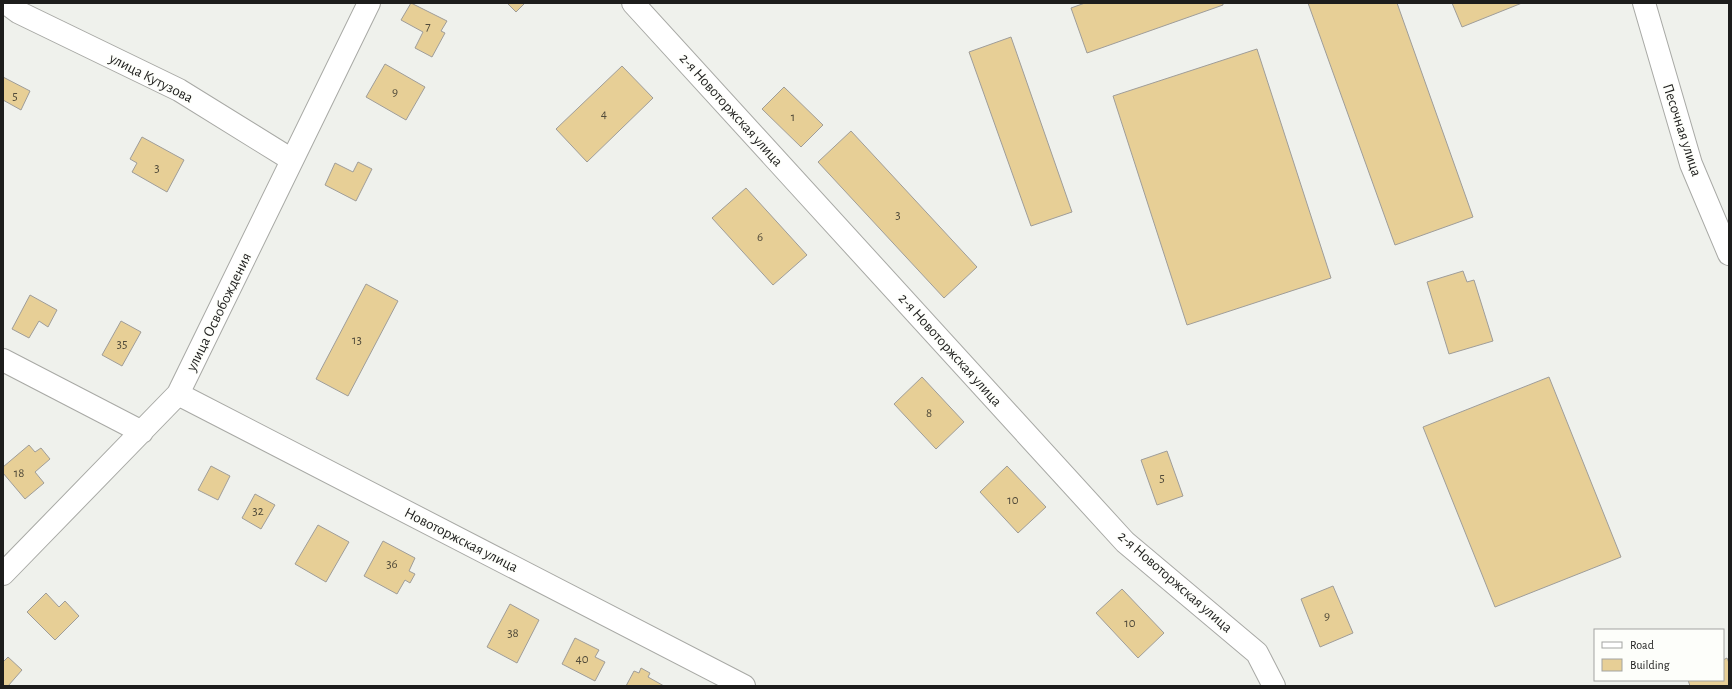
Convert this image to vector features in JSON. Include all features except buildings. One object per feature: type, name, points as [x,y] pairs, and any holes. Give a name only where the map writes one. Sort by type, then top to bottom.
[{"type":"street","name":"улица Кутузова","points":[[6,3],[18,12],[179,90],[292,160]]},
{"type":"street","name":"улица Освобождения","points":[[3,574],[178,394],[369,3]]},
{"type":"street","name":"2-я Новоторжская улица","points":[[633,3],[1126,542],[1257,654],[1274,686]]},
{"type":"street","name":"Песочная улица","points":[[1644,3],[1691,164],[1729,254]]},
{"type":"street","points":[[3,360],[142,432]]},
{"type":"street","name":"Новоторжская улица","points":[[178,394],[744,686]]}]
